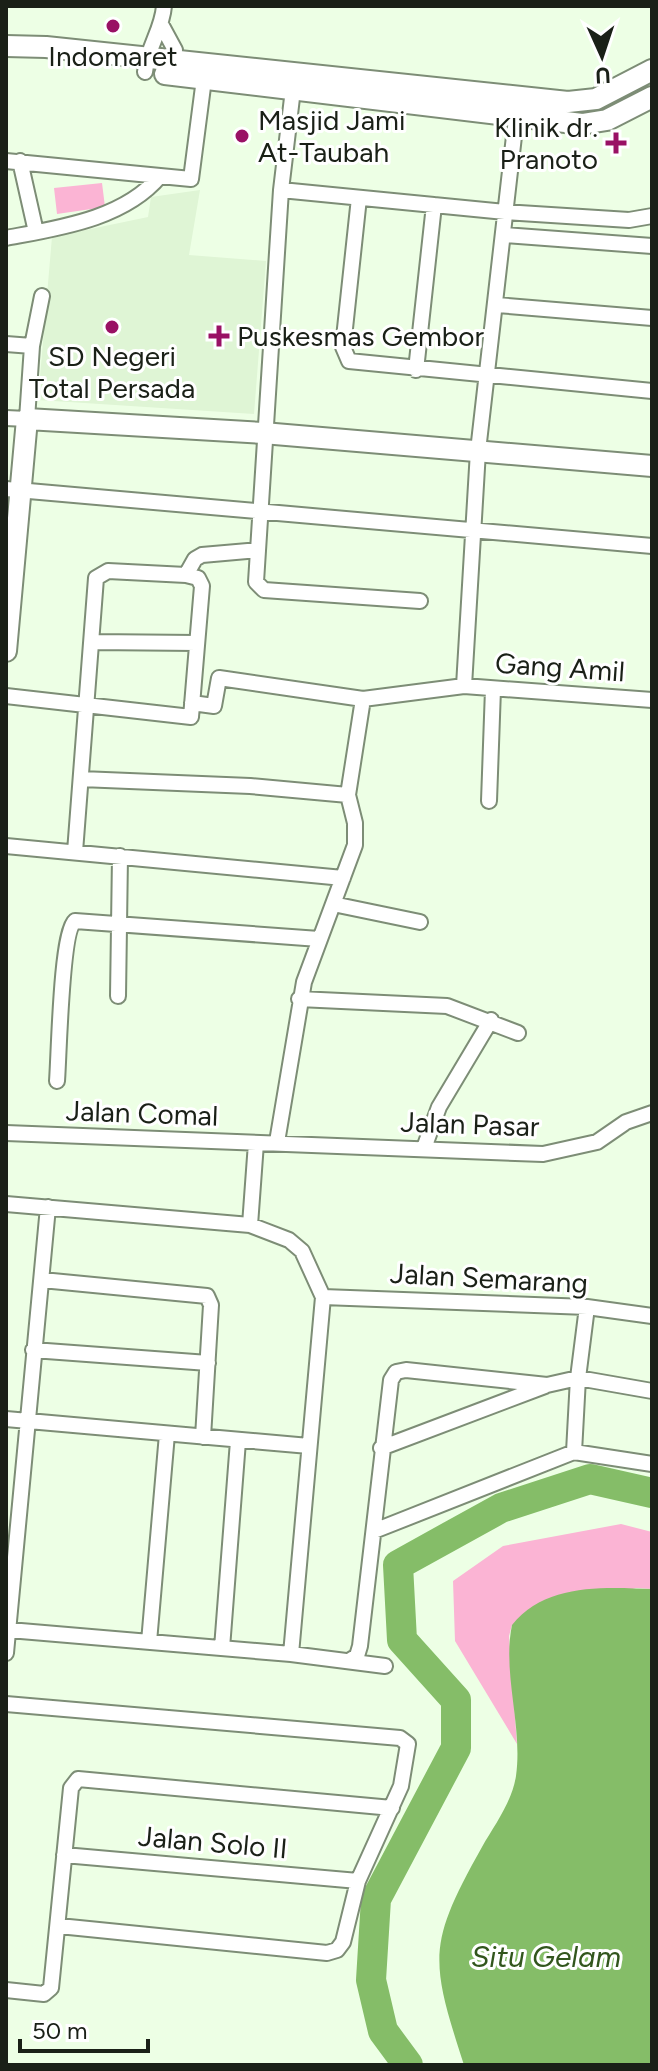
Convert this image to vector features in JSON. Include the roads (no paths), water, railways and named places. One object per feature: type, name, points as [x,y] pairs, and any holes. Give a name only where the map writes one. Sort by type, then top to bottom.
[{"type":"main road","points":[[6,46],[517,107],[596,123],[652,97]]},
{"type":"main road","points":[[6,59],[146,65]]},
{"type":"main road","points":[[173,68],[204,79],[294,81]]},
{"type":"main road","points":[[517,107],[587,101],[652,70]]},
{"type":"main road","points":[[6,651],[13,490],[27,419],[263,433],[652,466]]},
{"type":"street","points":[[146,65],[150,44],[162,26],[164,6]]},
{"type":"street","points":[[162,26],[174,46],[173,68]]},
{"type":"street","points":[[36,232],[13,161],[191,179],[204,79]]},
{"type":"street","points":[[294,81],[281,190],[263,433],[256,582],[260,589],[420,601]]},
{"type":"street","points":[[464,686],[478,451],[497,305],[517,107]]},
{"type":"street","points":[[6,238],[36,232],[133,202],[160,176]]},
{"type":"street","points":[[281,190],[505,212],[629,220],[652,216]]},
{"type":"street","points":[[359,198],[343,353],[355,364],[652,391]]},
{"type":"street","points":[[416,370],[434,205]]},
{"type":"street","points":[[627,244],[629,220]]},
{"type":"street","points":[[504,235],[652,246]]},
{"type":"street","points":[[6,418],[27,419],[32,346],[42,296]]},
{"type":"street","points":[[497,305],[652,318]]},
{"type":"street","points":[[6,344],[32,346]]},
{"type":"street","points":[[13,490],[652,546]]},
{"type":"street","points":[[186,575],[202,555],[258,550]]},
{"type":"street","points":[[6,696],[88,705],[188,719],[202,586],[198,578],[102,572],[96,578],[88,705],[75,852]]},
{"type":"street","points":[[92,642],[197,643]]},
{"type":"street","name":"Gang Amil","points":[[192,703],[214,706],[219,678],[363,699],[464,686],[652,700]]},
{"type":"street","points":[[489,801],[493,689]]},
{"type":"street","points":[[277,1142],[299,999],[357,836],[348,795],[363,699]]},
{"type":"street","points":[[81,779],[250,786],[348,795]]},
{"type":"street","points":[[6,846],[343,878]]},
{"type":"street","points":[[118,996],[120,856]]},
{"type":"street","points":[[333,904],[420,922]]},
{"type":"street","points":[[57,1081],[70,926],[79,920],[120,926],[319,939]]},
{"type":"street","points":[[299,999],[447,1006],[491,1020],[518,1033]]},
{"type":"street","points":[[424,1148],[439,1107],[491,1020]]},
{"type":"street","name":"Jalan Pasar","points":[[277,1142],[505,1154],[561,1152],[597,1142],[626,1122],[652,1113]]},
{"type":"street","name":"Jalan Comal","points":[[6,1133],[277,1142]]},
{"type":"street","points":[[250,1225],[256,1143]]},
{"type":"street","points":[[6,1204],[250,1225],[289,1240],[302,1251],[323,1297],[291,1654]]},
{"type":"street","points":[[6,1653],[48,1207]]},
{"type":"street","points":[[42,1280],[207,1296],[211,1305],[203,1437]]},
{"type":"street","name":"Jalan Semarang","points":[[323,1297],[587,1307],[652,1316]]},
{"type":"street","points":[[574,1452],[578,1378],[587,1307]]},
{"type":"street","points":[[33,1350],[208,1363]]},
{"type":"street","points":[[349,1661],[357,1656],[360,1646],[391,1380],[399,1371],[547,1385]]},
{"type":"street","points":[[381,1448],[547,1385],[578,1378],[652,1391]]},
{"type":"street","points":[[6,1419],[309,1446]]},
{"type":"street","points":[[149,1642],[167,1434]]},
{"type":"street","points":[[222,1648],[238,1441]]},
{"type":"street","points":[[374,1531],[574,1452],[652,1464]]},
{"type":"street","points":[[9,1630],[291,1654],[385,1666]]},
{"type":"street","points":[[6,1704],[402,1738],[408,1744],[405,1769],[392,1808],[358,1881],[343,1942],[332,1952],[59,1926]]},
{"type":"street","points":[[6,1990],[40,1994],[50,1991],[71,1788],[83,1778],[392,1808]]},
{"type":"street","name":"Jalan Solo II","points":[[64,1855],[358,1881]]},
{"type":"water","name":"Situ Gelam","points":[[652,1589],[652,2065],[464,2065],[445,2000],[440,1976],[440,1953],[451,1908],[514,1786],[517,1738],[509,1662],[512,1625],[541,1601],[576,1590]]},
{"type":"waterway","points":[[408,2065],[383,2031],[371,1980],[376,1899],[456,1748],[456,1700],[402,1640],[398,1565],[501,1508],[590,1479],[652,1493]]},
{"type":"place","name":"Indomaret","points":[[113,26]]},
{"type":"place","name":"Masjid Jami At-Taubah","points":[[242,136]]},
{"type":"place","name":"Klinik dr. Pranoto","points":[[616,143]]},
{"type":"place","name":"SD Negeri Total Persada","points":[[112,327]]},
{"type":"place","name":"Puskesmas Gembor","points":[[219,336]]}]
